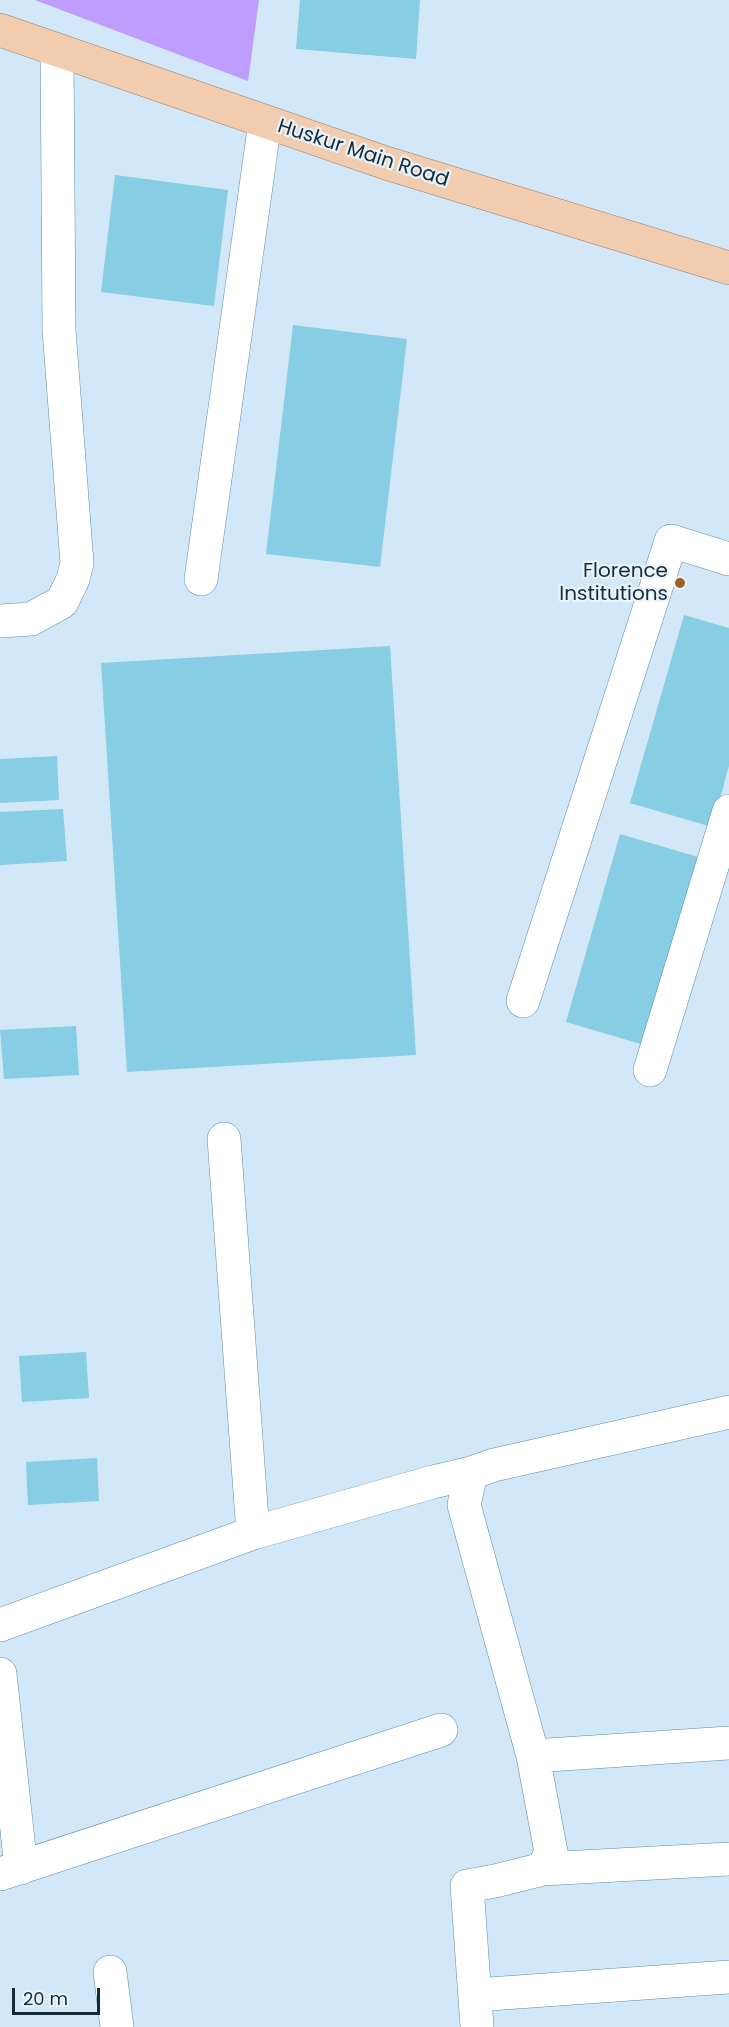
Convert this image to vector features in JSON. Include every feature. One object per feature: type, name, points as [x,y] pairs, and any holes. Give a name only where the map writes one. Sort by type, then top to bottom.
[{"type":"main road","name":"Huskur Main Road","points":[[0,30],[386,163],[729,268]]},
{"type":"street","points":[[0,621],[31,619],[62,602],[73,579],[77,563],[59,330],[57,50]]},
{"type":"street","points":[[201,579],[265,122]]},
{"type":"street","points":[[523,1001],[671,541],[729,559]]},
{"type":"street","points":[[650,1070],[729,811]]},
{"type":"street","points":[[224,1139],[253,1533]]},
{"type":"street","points":[[0,1625],[253,1533],[494,1465],[729,1412]]},
{"type":"street","points":[[471,1473],[464,1505],[533,1756],[551,1852],[543,1869]]},
{"type":"street","points":[[0,1674],[10,1871],[441,1730]]},
{"type":"street","points":[[533,1756],[729,1743]]},
{"type":"street","points":[[729,1859],[543,1869],[467,1886],[476,2011],[729,1977]]},
{"type":"street","points":[[110,1972],[117,2027]]},
{"type":"shaded area","points":[[35,0],[259,0],[248,81]]},
{"type":"building","points":[[300,0],[420,0],[416,59],[296,49]]},
{"type":"building","points":[[115,175],[228,190],[214,306],[101,292]]},
{"type":"building","points":[[293,325],[407,339],[380,567],[266,554]]},
{"type":"building","points":[[684,615],[729,628],[729,766],[712,827],[630,803]]},
{"type":"building","points":[[390,646],[416,1055],[127,1072],[101,663]]},
{"type":"building","points":[[57,756],[59,800],[0,803],[0,759]]},
{"type":"building","points":[[63,809],[67,861],[0,865],[0,812]]},
{"type":"building","points":[[620,834],[705,859],[651,1047],[566,1022]]},
{"type":"building","points":[[76,1026],[79,1075],[4,1079],[0,1030]]},
{"type":"building","points":[[86,1352],[89,1398],[22,1402],[19,1356]]},
{"type":"building","points":[[97,1458],[99,1501],[28,1505],[26,1462]]},
{"type":"place","name":"Florence Institutions","points":[[680,583]]}]
